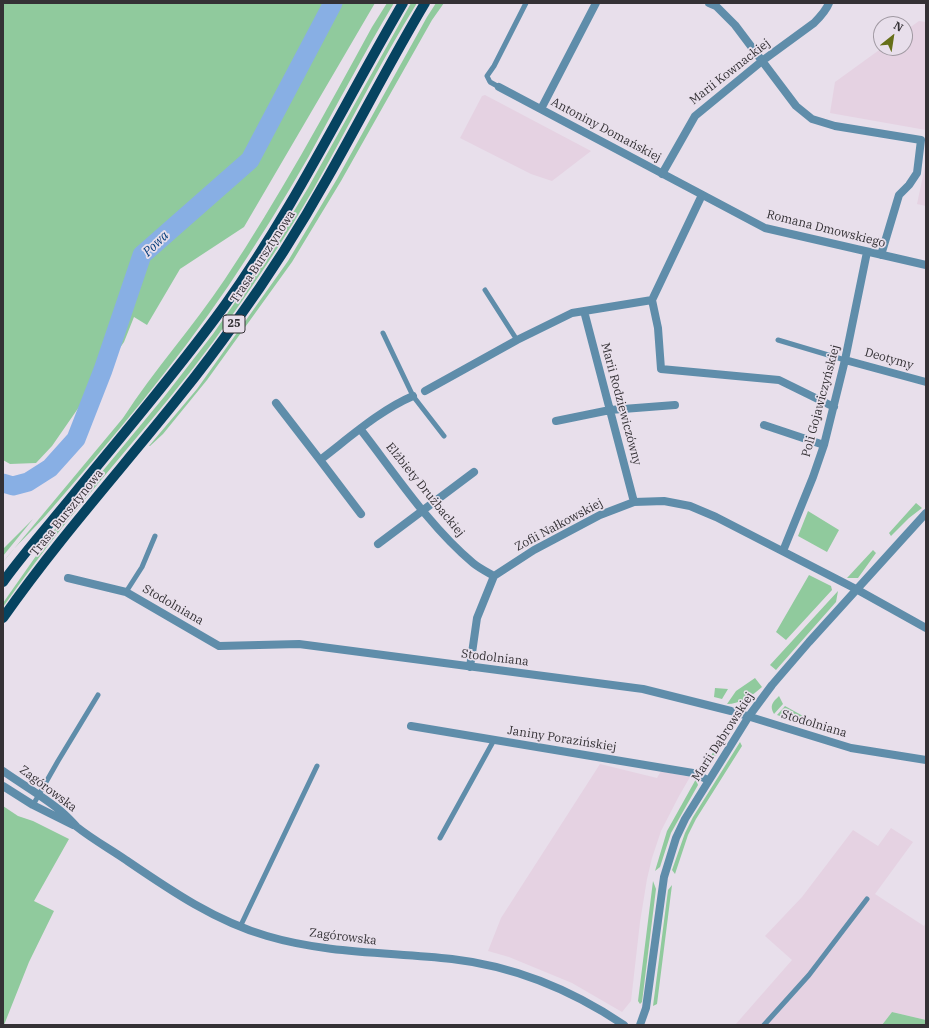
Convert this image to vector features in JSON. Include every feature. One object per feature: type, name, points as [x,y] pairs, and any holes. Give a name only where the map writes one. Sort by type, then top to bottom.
[{"type":"main road","name":"Trasa Bursztynowa","points":[[3,582],[164,386],[226,304],[294,197],[403,3]]},
{"type":"main road","name":"Trasa Bursztynowa","points":[[3,618],[61,540],[201,370],[249,304],[303,220],[396,52],[425,3]]},
{"type":"street","points":[[541,109],[596,3]]},
{"type":"street","points":[[709,3],[716,6],[735,25],[796,106],[812,119],[835,126],[921,140],[917,172],[909,185],[899,195],[881,255]]},
{"type":"street","name":"Marii Kownackiej","points":[[662,174],[695,116],[762,61],[814,23],[828,7],[829,3]]},
{"type":"street","name":"Antoniny Domańskiej","points":[[499,87],[702,195]]},
{"type":"street","points":[[702,195],[652,300],[658,328],[660,369],[779,380],[834,407]]},
{"type":"street","name":"Romana Dmowskiego","points":[[702,195],[765,228],[926,265]]},
{"type":"street","name":"Poli Gojawiczyńskiej","points":[[783,551],[813,477],[824,445],[845,360],[867,252]]},
{"type":"street","points":[[425,391],[517,340],[572,313],[652,300]]},
{"type":"street","name":"Marii Rodziewiczówny","points":[[584,311],[634,502]]},
{"type":"street","name":"Deotymy","points":[[845,360],[926,382]]},
{"type":"street","points":[[320,460],[385,411],[402,400],[413,396]]},
{"type":"street","points":[[276,404],[361,514]]},
{"type":"street","points":[[556,421],[610,410],[675,405]]},
{"type":"street","points":[[764,425],[824,445]]},
{"type":"street","name":"Elżbiety Drużbackiej","points":[[361,430],[423,511],[450,542],[474,564],[494,576]]},
{"type":"street","points":[[378,544],[474,472]]},
{"type":"street","name":"Zofii Nałkowskiej","points":[[494,576],[534,550],[600,515],[634,502],[664,501],[690,506],[783,551],[926,628]]},
{"type":"street","name":"Marii Dąbrowskiej","points":[[640,1025],[646,1008],[664,877],[676,838],[685,819],[749,716],[772,685],[856,589],[926,513]]},
{"type":"street","points":[[470,667],[477,618],[494,576]]},
{"type":"street","name":"Stodolniana","points":[[68,578],[126,592],[219,646],[299,644],[643,690],[749,716],[851,748],[926,760]]},
{"type":"street","name":"Janiny Porazińskiej","points":[[411,726],[693,773],[708,780]]},
{"type":"street","name":"Zagórowska","points":[[3,771],[63,813],[77,827]]},
{"type":"street","name":"Zagórowska","points":[[3,786],[59,819],[77,827],[191,903],[219,918],[266,936],[309,946],[349,952],[452,959],[500,968],[536,979],[565,992],[595,1007],[624,1025]]},
{"type":"lane","points":[[499,87],[490,82],[487,76],[494,66],[526,3]]},
{"type":"lane","points":[[485,290],[517,340]]},
{"type":"lane","points":[[383,333],[413,396],[444,436]]},
{"type":"lane","points":[[778,340],[845,360]]},
{"type":"lane","points":[[126,592],[142,567],[155,536]]},
{"type":"lane","points":[[33,804],[98,695]]},
{"type":"lane","points":[[440,838],[494,740]]},
{"type":"lane","points":[[240,926],[317,766]]},
{"type":"lane","points":[[764,1025],[809,975],[867,899]]},
{"type":"shaded area","points":[[919,21],[926,22],[926,130],[830,113],[835,82],[873,55],[873,56],[913,56],[913,25]]},
{"type":"shaded area","points":[[485,95],[591,151],[552,181],[531,174],[460,138],[482,96]]},
{"type":"shaded area","points":[[926,162],[926,206],[917,204]]},
{"type":"shaded area","points":[[600,764],[657,778],[661,771],[690,777],[661,831],[652,858],[640,922],[631,1001],[622,1012],[572,983],[509,957],[488,951],[501,918]]},
{"type":"shaded area","points":[[891,828],[913,842],[875,894],[924,926],[926,922],[926,1020],[892,1012],[882,1025],[735,1025],[792,960],[765,936],[802,897],[853,830],[878,846]]},
{"type":"green space","points":[[3,3],[375,3],[244,227],[180,269],[147,325],[134,317],[124,342],[52,446],[36,463],[10,464],[3,460]]},
{"type":"green space","points":[[387,3],[394,3],[290,189],[229,285],[187,344],[118,431],[47,514],[12,551],[123,418],[213,297],[283,186],[372,27]]},
{"type":"green space","points":[[411,3],[417,3],[313,190],[254,284],[193,368],[57,534],[3,607],[3,603],[57,526],[164,397],[213,334],[238,298],[274,244],[308,188]]},
{"type":"green space","points":[[436,3],[444,3],[432,20],[341,181],[292,262],[207,380],[163,434],[149,446],[197,389],[288,261],[337,179]]},
{"type":"green space","points":[[916,503],[922,508],[909,518],[891,536],[889,533]]},
{"type":"green space","points":[[808,511],[839,530],[827,552],[798,536]]},
{"type":"green space","points":[[33,519],[3,556],[3,549]]},
{"type":"green space","points":[[873,550],[876,553],[858,578],[847,578]]},
{"type":"green space","points":[[809,575],[831,586],[832,590],[786,640],[776,632]]},
{"type":"green space","points":[[838,591],[836,602],[776,670],[770,665]]},
{"type":"green space","points":[[755,678],[762,687],[746,699],[737,703],[727,704],[736,691]]},
{"type":"green space","points":[[715,688],[728,689],[722,699],[714,697]]},
{"type":"green space","points":[[779,696],[783,704],[774,714],[772,708],[773,702]]},
{"type":"green space","points":[[785,706],[812,721],[809,726],[777,715]]},
{"type":"green space","points":[[725,734],[729,735],[709,766],[705,770],[701,771]]},
{"type":"green space","points":[[740,742],[742,746],[696,819],[688,835],[675,874],[672,870],[685,833],[693,817]]},
{"type":"green space","points":[[696,779],[698,785],[671,833],[660,867],[655,871],[667,831]]},
{"type":"green space","points":[[3,806],[18,816],[33,821],[69,839],[34,901],[54,911],[29,962],[4,1025]]},
{"type":"green space","points":[[653,881],[656,889],[642,1002],[640,1004],[638,1001]]},
{"type":"green space","points":[[672,885],[657,1004],[653,1006],[668,890]]},
{"type":"green space","points":[[892,1012],[926,1020],[926,1025],[882,1025]]},
{"type":"waterway","name":"Powa","points":[[3,483],[13,486],[28,482],[50,468],[76,439],[103,370],[142,255],[250,160],[333,3]]}]
